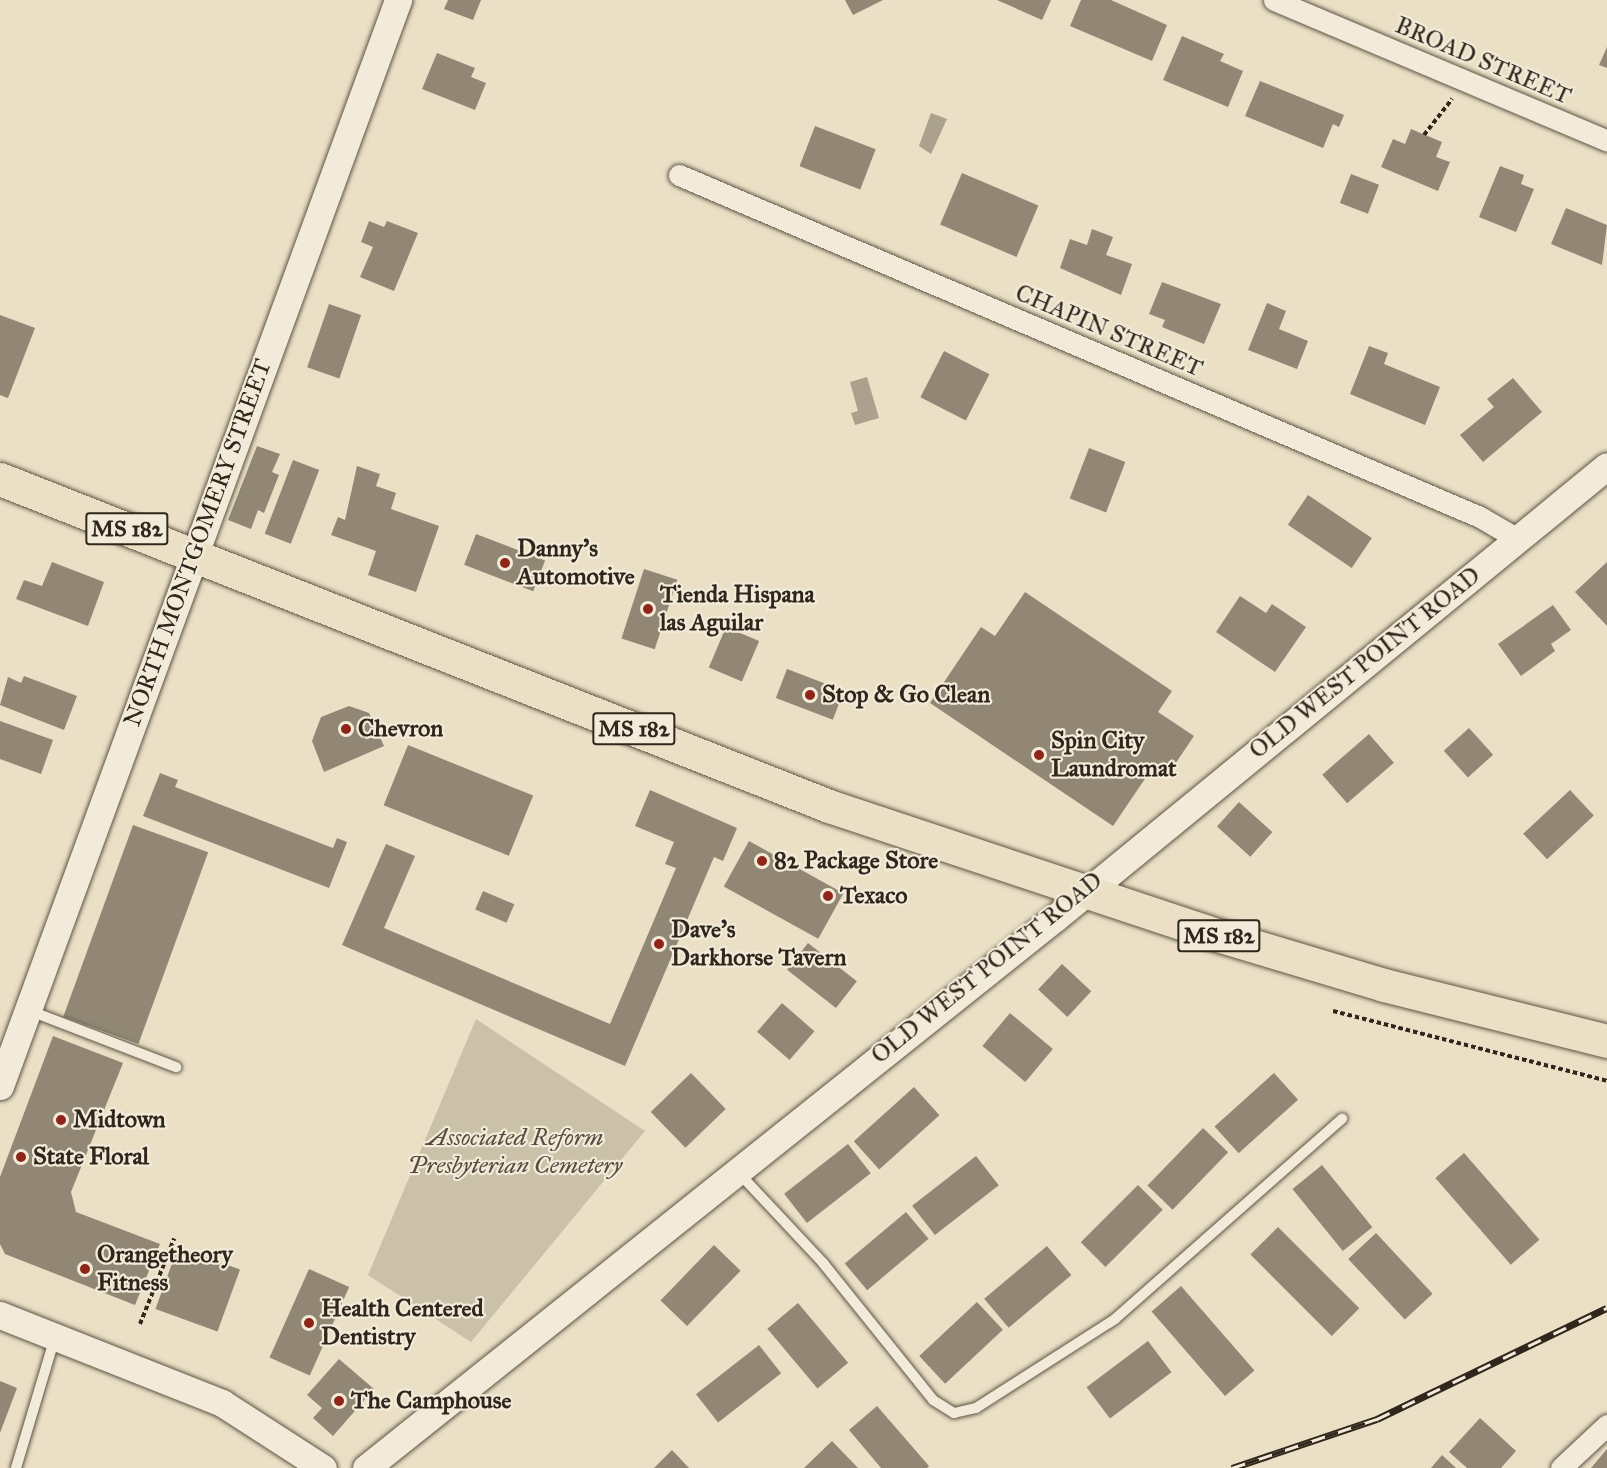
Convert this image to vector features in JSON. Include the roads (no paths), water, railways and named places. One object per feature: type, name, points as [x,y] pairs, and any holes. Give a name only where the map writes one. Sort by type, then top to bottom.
[{"type":"main road","name":"MS 182","points":[[0,479],[830,806],[1384,985],[1607,1041]]},
{"type":"street","name":"NORTH MONTGOMERY STREET","points":[[0,1086],[398,0]]},
{"type":"street","name":"BROAD STREET","points":[[1274,0],[1305,6],[1460,79],[1607,141]]},
{"type":"street","name":"CHAPIN STREET","points":[[679,175],[1472,513],[1518,539]]},
{"type":"street","name":"OLD WEST POINT ROAD","points":[[366,1468],[735,1169],[1086,890],[1607,466]]},
{"type":"street","points":[[0,1315],[222,1403],[323,1468]]},
{"type":"street","points":[[1562,1468],[1607,1425]]},
{"type":"lane","points":[[28,1010],[176,1067]]},
{"type":"lane","points":[[735,1169],[824,1263],[933,1400],[954,1413],[976,1408],[1115,1319],[1342,1119]]},
{"type":"lane","points":[[16,1468],[55,1337]]},
{"type":"railway","points":[[1232,1468],[1377,1419],[1607,1308]]},
{"type":"place","name":"Danny's Automotive","points":[[505,563]]},
{"type":"place","name":"Tienda Hispana las Aguilar","points":[[648,609]]},
{"type":"place","name":"Stop & Go Clean","points":[[810,695]]},
{"type":"place","name":"Chevron","points":[[346,729]]},
{"type":"place","name":"Spin City Laundromat","points":[[1039,755]]},
{"type":"place","name":"82 Package Store","points":[[762,861]]},
{"type":"place","name":"Texaco","points":[[828,896]]},
{"type":"place","name":"Dave's Darkhorse Tavern","points":[[659,944]]},
{"type":"place","name":"Midtown","points":[[61,1120]]},
{"type":"place","name":"State Floral","points":[[21,1157]]},
{"type":"place","name":"Orangetheory Fitness","points":[[85,1269]]},
{"type":"place","name":"Health Centered Dentistry","points":[[309,1323]]},
{"type":"place","name":"The Camphouse","points":[[339,1401]]},
{"type":"park label","name":"Associated Reform Presbyterian Cemetery","points":[[515,1152]]}]
